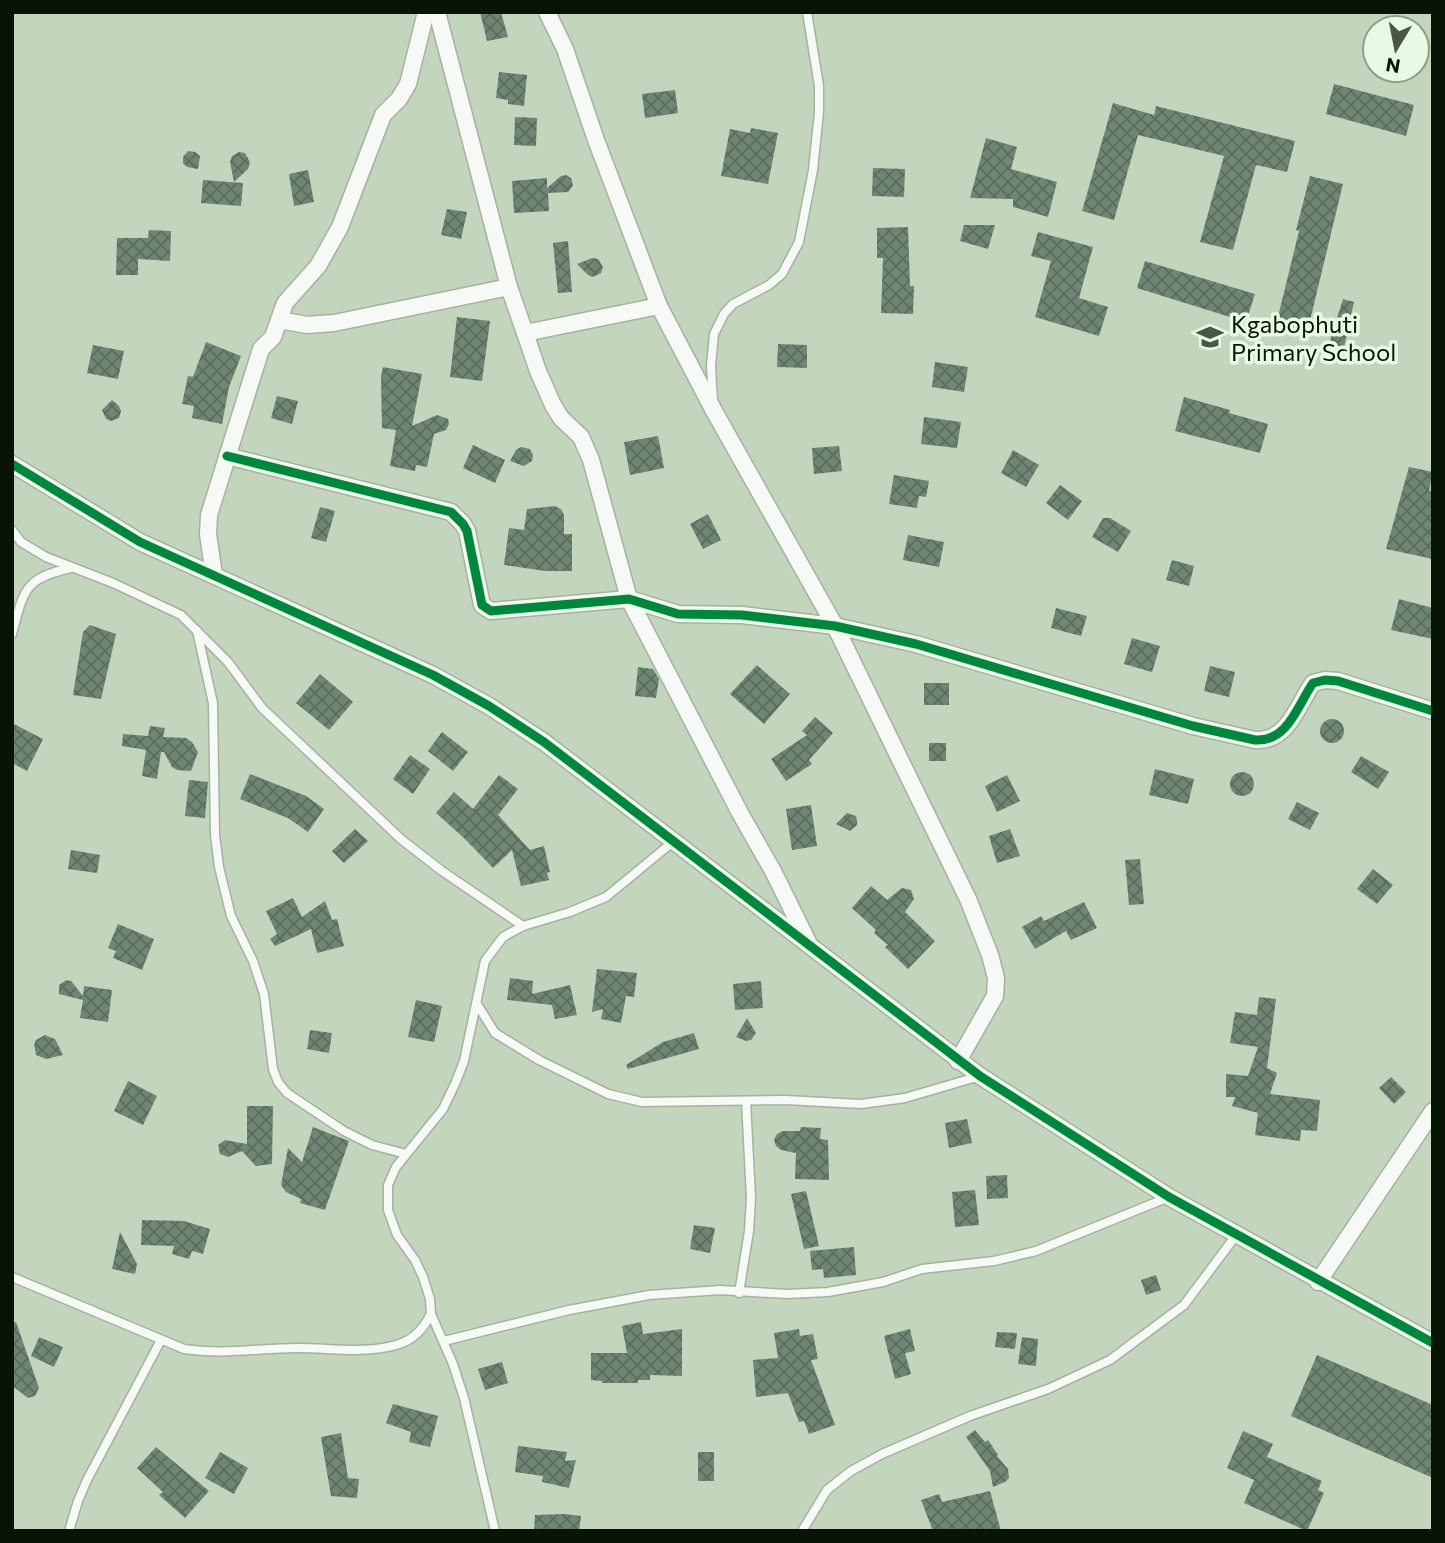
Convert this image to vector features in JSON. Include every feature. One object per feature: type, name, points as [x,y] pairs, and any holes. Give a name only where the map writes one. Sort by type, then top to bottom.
[{"type":"street","points":[[214,575],[208,525],[212,502],[261,349],[273,337],[285,303],[318,266],[340,228],[383,115],[399,99],[408,84],[426,12]]},
{"type":"street","points":[[437,12],[509,287],[538,371],[553,405],[561,418],[581,437],[591,460],[629,599],[810,946]]},
{"type":"street","points":[[547,12],[565,49],[596,140],[659,306],[714,411],[835,626],[968,899],[993,967],[996,978],[995,996],[958,1061]]},
{"type":"street","points":[[279,320],[307,325],[334,323],[509,287]]},
{"type":"street","points":[[525,333],[659,306]]},
{"type":"street","points":[[227,456],[451,512],[467,531],[482,605],[491,611],[629,599],[678,614],[742,615],[835,626],[916,644],[1193,726],[1255,740],[1265,741],[1284,731],[1313,683],[1325,680],[1338,681],[1433,711]]},
{"type":"street","points":[[12,464],[140,542],[388,653],[489,706],[544,742],[979,1076],[1169,1197],[1318,1282],[1433,1343]]},
{"type":"street","points":[[1318,1282],[1433,1111]]},
{"type":"lane","points":[[714,411],[711,366],[715,334],[724,314],[733,304],[769,285],[782,274],[799,242],[813,170],[819,112],[819,86],[807,12]]},
{"type":"lane","points":[[12,530],[21,542],[46,557],[158,602],[181,615],[228,662],[262,708],[402,840],[523,926]]},
{"type":"lane","points":[[12,634],[27,588],[46,573],[71,568]]},
{"type":"lane","points":[[197,631],[213,703],[215,835],[219,867],[231,916],[253,961],[264,994],[273,1069],[278,1082],[287,1093],[344,1132],[372,1145],[406,1154]]},
{"type":"lane","points":[[495,1531],[464,1398],[444,1341],[431,1314],[430,1299],[423,1277],[415,1260],[397,1235],[388,1210],[388,1185],[396,1167],[443,1110],[456,1084],[464,1061],[485,961],[503,937],[523,926],[570,912],[606,897],[674,841]]},
{"type":"lane","points":[[476,1003],[495,1033],[539,1060],[608,1094],[642,1102],[861,1104],[885,1101],[979,1076]]},
{"type":"lane","points":[[739,1293],[749,1231],[751,1198],[747,1101]]},
{"type":"lane","points":[[444,1341],[569,1310],[649,1294],[720,1290],[739,1293],[828,1292],[883,1282],[922,1269],[994,1261],[1035,1251],[1169,1197]]},
{"type":"lane","points":[[802,1531],[828,1489],[851,1471],[882,1454],[970,1416],[1048,1390],[1120,1353],[1184,1305],[1237,1234]]},
{"type":"lane","points":[[12,1276],[184,1349],[212,1353],[297,1348],[364,1351],[398,1345],[421,1332],[431,1314]]},
{"type":"lane","points":[[69,1531],[87,1480],[161,1340]]},
{"type":"building","points":[[480,12],[501,12],[508,37],[487,41]]},
{"type":"building","points":[[499,72],[527,75],[524,106],[508,104],[508,100],[496,98]]},
{"type":"building","points":[[1334,84],[1414,105],[1406,136],[1326,114]]},
{"type":"building","points":[[675,90],[678,113],[645,118],[642,94]]},
{"type":"building","points":[[1113,103],[1154,115],[1156,106],[1295,141],[1287,172],[1256,165],[1233,250],[1200,242],[1224,156],[1138,135],[1114,220],[1082,211]]},
{"type":"building","points":[[515,117],[537,118],[536,146],[514,145]]},
{"type":"building","points":[[751,128],[778,133],[768,184],[721,176],[730,129],[750,133]]},
{"type":"building","points":[[986,138],[1017,147],[1011,169],[1057,182],[1048,217],[1013,207],[1013,199],[970,198]]},
{"type":"building","points":[[188,151],[200,156],[198,169],[187,167],[183,163],[183,157]]},
{"type":"building","points":[[239,152],[245,153],[250,162],[248,169],[234,182],[230,162],[232,156]]},
{"type":"building","points":[[873,168],[905,169],[904,197],[872,196]]},
{"type":"building","points":[[308,170],[314,202],[294,206],[289,174]]},
{"type":"building","points":[[566,175],[571,178],[573,186],[568,192],[548,193],[549,211],[514,213],[512,181],[547,178],[547,188]]},
{"type":"building","points":[[1310,176],[1343,184],[1307,333],[1276,325]]},
{"type":"building","points":[[203,180],[243,183],[241,206],[201,203]]},
{"type":"building","points":[[447,209],[467,212],[461,239],[441,235]]},
{"type":"building","points":[[964,225],[995,225],[988,249],[960,241]]},
{"type":"building","points":[[908,227],[910,286],[914,286],[913,314],[881,313],[883,258],[877,258],[877,228]]},
{"type":"building","points":[[149,230],[171,231],[170,261],[138,259],[138,275],[116,275],[117,238],[148,238]]},
{"type":"building","points":[[1038,232],[1093,247],[1079,298],[1108,307],[1099,336],[1035,317],[1051,261],[1031,256]]},
{"type":"building","points":[[568,241],[572,292],[558,293],[553,243]]},
{"type":"building","points":[[592,258],[598,259],[603,267],[601,273],[593,277],[577,264]]},
{"type":"building","points":[[1145,261],[1255,294],[1246,322],[1137,288]]},
{"type":"building","points":[[1343,299],[1354,302],[1344,347],[1329,344]]},
{"type":"building","points":[[457,317],[490,321],[482,381],[450,377]]},
{"type":"building","points":[[206,342],[241,356],[229,387],[222,424],[192,418],[194,406],[182,404],[188,376],[193,377]]},
{"type":"building","points":[[778,344],[807,345],[807,368],[777,367]]},
{"type":"building","points":[[93,345],[124,351],[118,379],[87,373]]},
{"type":"building","points":[[935,362],[968,367],[964,392],[932,387]]},
{"type":"building","points":[[383,367],[422,374],[412,426],[437,415],[448,419],[446,430],[434,434],[427,467],[416,465],[415,471],[390,466],[396,430],[382,428]]},
{"type":"building","points":[[277,396],[298,401],[292,424],[271,418]]},
{"type":"building","points":[[1184,397],[1268,424],[1260,453],[1175,431]]},
{"type":"building","points":[[112,400],[121,411],[119,418],[111,421],[106,419],[102,410]]},
{"type":"building","points":[[924,417],[961,422],[957,448],[921,444]]},
{"type":"building","points":[[658,436],[664,468],[630,475],[624,442]]},
{"type":"building","points":[[473,445],[505,460],[495,483],[463,468]]},
{"type":"building","points":[[839,446],[842,471],[814,474],[812,448]]},
{"type":"building","points":[[521,447],[530,449],[533,455],[532,461],[524,466],[510,461]]},
{"type":"building","points":[[1013,450],[1039,465],[1026,487],[1001,473]]},
{"type":"building","points":[[1409,467],[1433,472],[1429,491],[1433,492],[1433,559],[1386,549]]},
{"type":"building","points":[[894,475],[929,481],[926,497],[919,496],[917,508],[889,504]]},
{"type":"building","points":[[1060,485],[1082,501],[1068,520],[1046,503]]},
{"type":"building","points":[[555,506],[561,509],[564,515],[564,534],[572,534],[572,571],[545,571],[504,565],[509,528],[524,530],[527,509]]},
{"type":"building","points":[[320,507],[335,511],[326,542],[311,538]]},
{"type":"building","points":[[708,514],[721,540],[703,549],[690,524]]},
{"type":"building","points":[[1103,518],[1110,518],[1131,531],[1118,552],[1092,537]]},
{"type":"building","points":[[908,535],[944,542],[939,567],[903,560]]},
{"type":"building","points":[[1172,560],[1194,566],[1189,586],[1166,580]]},
{"type":"building","points":[[1399,599],[1433,608],[1433,639],[1391,630]]},
{"type":"building","points":[[1056,608],[1087,616],[1081,636],[1051,628]]},
{"type":"building","points":[[90,625],[116,634],[101,699],[73,695],[83,632]]},
{"type":"building","points":[[1132,638],[1160,646],[1152,672],[1124,664]]},
{"type":"building","points":[[757,665],[790,694],[764,724],[730,694]]},
{"type":"building","points":[[1210,666],[1235,672],[1229,697],[1204,691]]},
{"type":"building","points":[[638,667],[653,669],[659,679],[656,698],[635,696]]},
{"type":"building","points":[[320,674],[353,702],[329,730],[296,703]]},
{"type":"building","points":[[924,683],[949,683],[949,705],[924,705]]},
{"type":"building","points":[[815,717],[833,733],[809,760],[812,764],[786,781],[771,759],[807,735],[802,731]]},
{"type":"building","points":[[1332,719],[1343,726],[1344,731],[1337,742],[1332,743],[1321,736],[1320,731],[1327,720]]},
{"type":"building","points":[[12,723],[43,739],[27,771],[12,763]]},
{"type":"building","points":[[150,726],[165,728],[163,737],[186,738],[192,742],[198,752],[191,771],[172,767],[164,752],[161,752],[157,779],[142,776],[146,750],[122,746],[123,734],[148,736]]},
{"type":"building","points":[[442,732],[468,752],[453,771],[428,751]]},
{"type":"building","points":[[929,743],[946,743],[946,761],[929,761]]},
{"type":"building","points":[[410,755],[430,769],[413,794],[393,779]]},
{"type":"building","points":[[1361,756],[1389,772],[1378,789],[1351,772]]},
{"type":"building","points":[[1155,769],[1194,779],[1188,804],[1149,795]]},
{"type":"building","points":[[1242,772],[1250,776],[1254,784],[1250,792],[1242,796],[1234,792],[1230,784],[1234,776]]},
{"type":"building","points":[[250,774],[306,796],[324,809],[308,832],[288,818],[240,799]]},
{"type":"building","points":[[499,775],[518,789],[498,815],[530,850],[544,846],[550,872],[547,873],[549,880],[521,886],[512,850],[493,868],[436,813],[454,792],[473,809]]},
{"type":"building","points":[[1007,775],[1020,801],[997,812],[985,786]]},
{"type":"building","points":[[189,780],[208,782],[205,818],[185,816]]},
{"type":"building","points":[[1297,802],[1319,813],[1310,830],[1288,819]]},
{"type":"building","points":[[811,805],[817,846],[792,850],[786,809]]},
{"type":"building","points":[[847,813],[856,816],[857,820],[857,825],[850,831],[836,824]]},
{"type":"building","points":[[355,829],[368,841],[344,863],[332,851]]},
{"type":"building","points":[[1010,829],[1020,856],[997,863],[989,836]]},
{"type":"building","points":[[71,850],[100,855],[97,873],[68,869]]},
{"type":"building","points":[[1140,859],[1144,904],[1129,905],[1125,860]]},
{"type":"building","points":[[1373,869],[1393,885],[1377,904],[1357,889]]},
{"type":"building","points":[[871,886],[887,900],[902,888],[911,890],[914,899],[905,912],[935,941],[908,969],[885,947],[888,945],[874,933],[876,930],[852,908]]},
{"type":"building","points":[[293,898],[302,917],[325,901],[332,920],[337,919],[344,946],[317,953],[311,929],[275,946],[270,939],[277,934],[266,911]]},
{"type":"building","points":[[1084,902],[1097,928],[1071,940],[1066,931],[1035,949],[1022,927],[1041,916],[1044,921]]},
{"type":"building","points":[[118,924],[154,939],[142,970],[113,958],[116,951],[108,948]]},
{"type":"building","points":[[597,969],[637,973],[634,997],[626,996],[621,1023],[601,1019],[603,1009],[592,1012]]},
{"type":"building","points":[[510,978],[533,981],[532,994],[570,985],[577,1015],[555,1019],[552,1005],[507,1000]]},
{"type":"building","points":[[66,980],[71,981],[83,996],[84,986],[112,990],[108,1022],[80,1018],[83,1000],[59,994],[59,985]]},
{"type":"building","points":[[761,981],[763,1008],[735,1010],[733,984]]},
{"type":"building","points":[[1259,997],[1276,999],[1267,1068],[1277,1073],[1270,1094],[1320,1100],[1317,1131],[1301,1130],[1300,1141],[1255,1135],[1258,1113],[1232,1106],[1235,1097],[1226,1097],[1226,1074],[1248,1076],[1258,1047],[1230,1043],[1235,1012],[1257,1015]]},
{"type":"building","points":[[416,1000],[442,1006],[434,1042],[408,1037]]},
{"type":"building","points":[[747,1018],[756,1033],[751,1040],[746,1041],[736,1037]]},
{"type":"building","points":[[310,1030],[332,1033],[329,1053],[307,1049]]},
{"type":"building","points":[[694,1033],[699,1049],[628,1069],[626,1065],[663,1042]]},
{"type":"building","points":[[45,1035],[55,1039],[63,1055],[46,1059],[36,1055],[36,1040]]},
{"type":"building","points":[[1391,1077],[1406,1092],[1394,1104],[1379,1088]]},
{"type":"building","points":[[128,1081],[157,1096],[143,1125],[114,1111]]},
{"type":"building","points":[[247,1106],[273,1106],[272,1164],[256,1166],[242,1151],[228,1157],[220,1154],[218,1145],[225,1140],[247,1144]]},
{"type":"building","points":[[967,1119],[972,1143],[949,1148],[945,1123]]},
{"type":"building","points":[[313,1127],[349,1141],[325,1210],[300,1203],[301,1199],[286,1192],[281,1185],[288,1148],[302,1162]]},
{"type":"building","points":[[801,1127],[821,1128],[820,1139],[828,1140],[829,1180],[795,1179],[796,1153],[781,1150],[776,1146],[774,1140],[777,1134],[783,1131],[800,1131]]},
{"type":"building","points":[[1007,1175],[1008,1198],[987,1199],[986,1176]]},
{"type":"building","points":[[975,1190],[979,1225],[955,1227],[952,1192]]},
{"type":"building","points":[[806,1191],[819,1246],[804,1249],[791,1194]]},
{"type":"building","points":[[142,1220],[184,1221],[210,1229],[203,1254],[192,1251],[189,1259],[172,1254],[174,1246],[141,1245]]},
{"type":"building","points":[[694,1225],[715,1228],[710,1253],[690,1249]]},
{"type":"building","points":[[120,1232],[137,1264],[135,1274],[112,1269]]},
{"type":"building","points":[[854,1247],[856,1275],[824,1278],[823,1269],[812,1270],[810,1251]]},
{"type":"building","points":[[1156,1275],[1161,1290],[1146,1295],[1141,1280]]},
{"type":"building","points":[[16,1322],[39,1388],[35,1396],[28,1398],[14,1387],[12,1323]]},
{"type":"building","points":[[641,1322],[643,1334],[682,1329],[682,1376],[650,1375],[650,1380],[638,1380],[638,1383],[602,1383],[591,1380],[591,1353],[627,1353],[622,1326]]},
{"type":"building","points":[[799,1329],[800,1336],[813,1334],[818,1359],[811,1360],[835,1425],[809,1434],[804,1421],[799,1422],[788,1393],[756,1397],[753,1360],[778,1358],[774,1333]]},
{"type":"building","points":[[910,1329],[915,1351],[905,1353],[911,1374],[895,1379],[884,1336]]},
{"type":"building","points":[[997,1332],[1017,1333],[1015,1349],[995,1347]]},
{"type":"building","points":[[39,1337],[63,1347],[54,1367],[31,1356]]},
{"type":"building","points":[[1022,1337],[1038,1339],[1036,1366],[1018,1364]]},
{"type":"building","points":[[1317,1355],[1433,1405],[1433,1478],[1291,1416]]},
{"type":"building","points":[[502,1362],[508,1383],[485,1390],[478,1369]]},
{"type":"building","points":[[393,1404],[438,1416],[430,1447],[409,1442],[411,1432],[386,1423]]},
{"type":"building","points":[[975,1430],[985,1442],[988,1440],[1008,1469],[1009,1478],[1005,1482],[993,1487],[990,1471],[966,1437]]},
{"type":"building","points":[[1243,1431],[1273,1444],[1267,1457],[1322,1481],[1318,1490],[1324,1493],[1307,1531],[1244,1503],[1254,1480],[1227,1468]]},
{"type":"building","points":[[341,1433],[348,1478],[359,1479],[357,1498],[331,1496],[321,1437]]},
{"type":"building","points":[[518,1446],[567,1452],[565,1461],[576,1460],[569,1488],[542,1482],[543,1476],[515,1472]]},
{"type":"building","points":[[156,1447],[209,1491],[185,1518],[159,1495],[163,1492],[137,1468]]},
{"type":"building","points":[[220,1452],[248,1468],[234,1494],[205,1478]]},
{"type":"building","points":[[698,1452],[714,1452],[714,1481],[698,1481]]},
{"type":"building","points":[[990,1491],[1001,1531],[933,1531],[921,1500],[939,1494],[942,1502]]},
{"type":"building","points":[[535,1515],[581,1516],[579,1531],[534,1531]]},
{"type":"cycle path","points":[[227,456],[451,512],[467,531],[482,605],[491,611],[629,599],[678,614],[742,615],[835,626],[916,644],[1193,726],[1255,740],[1266,739],[1284,729],[1313,683],[1325,680],[1338,681],[1433,711]]},
{"type":"cycle path","points":[[12,464],[140,542],[433,675],[489,706],[544,742],[980,1076],[1169,1197],[1433,1343]]},
{"type":"place","name":"Kgabophuti Primary School","points":[[1210,337]]}]
